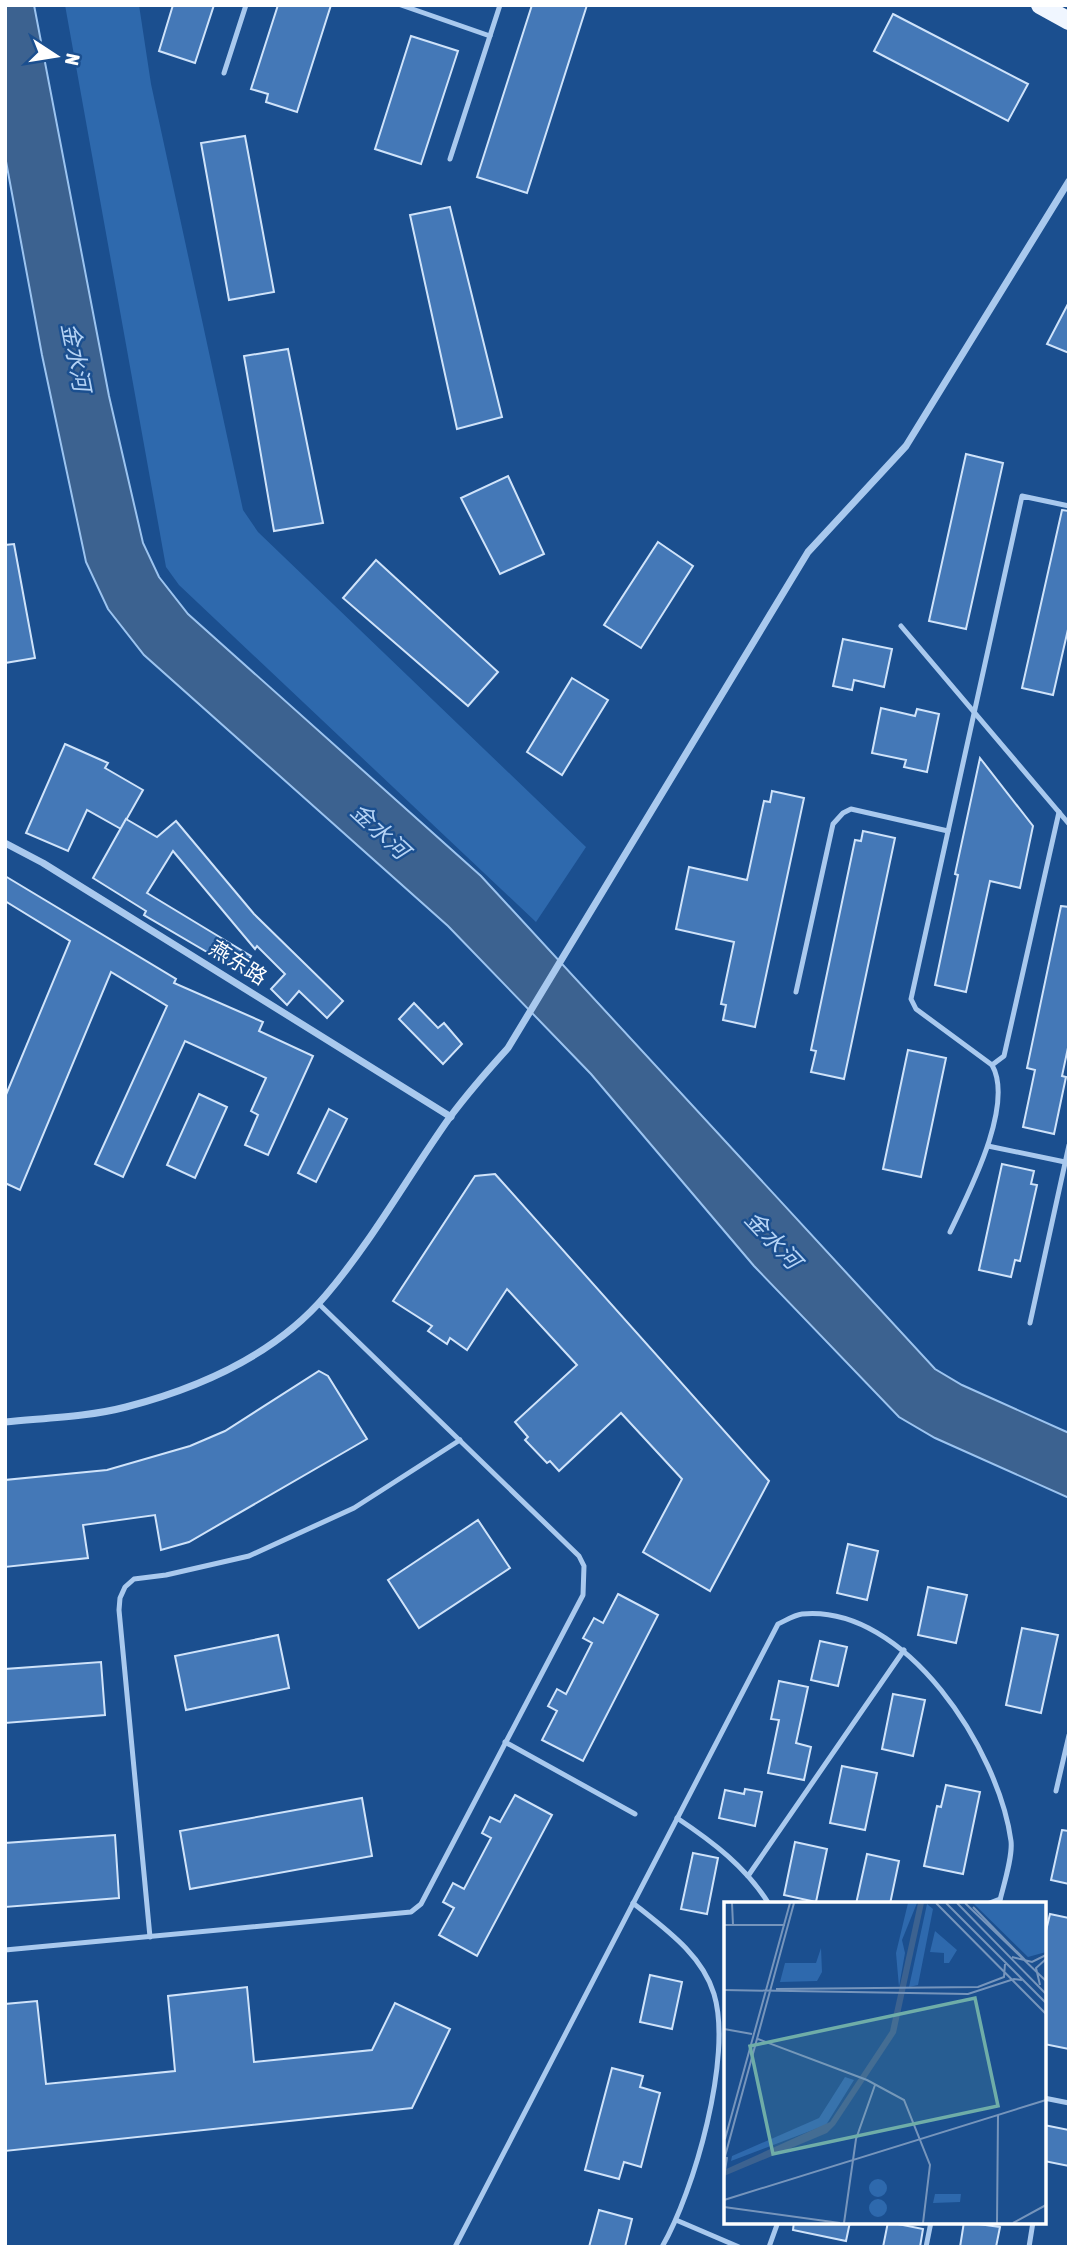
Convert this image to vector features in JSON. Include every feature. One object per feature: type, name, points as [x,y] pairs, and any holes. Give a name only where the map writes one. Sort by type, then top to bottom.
[{"type":"main road","points":[[1040,5],[1069,21]]},
{"type":"street","points":[[5,1422],[124,1408],[188,1386],[241,1364],[277,1341],[318,1303],[352,1262],[450,1117],[508,1048],[808,552],[906,446],[1069,181]]},
{"type":"street","name":"燕东路","points":[[5,843],[43,863],[450,1117]]},
{"type":"lane","points":[[224,73],[246,5]]},
{"type":"lane","points":[[401,5],[490,36]]},
{"type":"lane","points":[[450,159],[500,5]]},
{"type":"lane","points":[[950,1232],[992,1136],[998,1074],[992,1065],[916,1009],[911,999],[1022,496],[1069,506]]},
{"type":"lane","points":[[901,626],[1069,824]]},
{"type":"lane","points":[[796,992],[833,824],[851,809],[948,831]]},
{"type":"lane","points":[[992,1065],[1004,1056],[1059,812]]},
{"type":"lane","points":[[1030,1323],[1069,1145]]},
{"type":"lane","points":[[988,1146],[1065,1162]]},
{"type":"lane","points":[[5,1950],[411,1912],[421,1904],[583,1595],[584,1566],[579,1556],[318,1303]]},
{"type":"lane","points":[[150,1937],[119,1610],[125,1587],[134,1579],[166,1575],[249,1556],[354,1508],[460,1440]]},
{"type":"lane","points":[[455,2247],[778,1624],[800,1614],[835,1615],[884,1635],[922,1667],[969,1730],[998,1789],[1012,1844],[1000,1901]]},
{"type":"lane","points":[[748,1875],[904,1650]]},
{"type":"lane","points":[[1056,1791],[1069,1735]]},
{"type":"lane","points":[[505,1742],[635,1814]]},
{"type":"lane","points":[[677,1818],[720,1847],[759,1887],[768,1902]]},
{"type":"lane","points":[[634,1903],[681,1943],[705,1973],[715,1994],[719,2027],[718,2059],[698,2157],[676,2220],[662,2247]]},
{"type":"lane","points":[[716,2003],[724,2001]]},
{"type":"lane","points":[[1046,2098],[1069,2103]]},
{"type":"lane","points":[[676,2220],[739,2247]]},
{"type":"lane","points":[[769,2247],[777,2224]]},
{"type":"lane","points":[[926,2247],[931,2224]]},
{"type":"lane","points":[[1029,2247],[1033,2224]]},
{"type":"shaded area","points":[[65,5],[139,5],[151,84],[243,510],[258,532],[586,847],[536,922],[179,585],[166,567]]},
{"type":"water","name":"金水河","points":[[5,5],[34,5],[109,396],[143,543],[159,577],[188,614],[481,876],[935,1369],[962,1385],[1069,1433],[1069,1498],[935,1438],[899,1417],[754,1266],[591,1074],[448,926],[144,655],[108,609],[86,562],[42,355],[5,156]]},
{"type":"building","points":[[173,5],[214,5],[195,63],[159,51]]},
{"type":"building","points":[[278,5],[331,5],[297,112],[266,102],[268,94],[251,89]]},
{"type":"building","points":[[532,5],[587,5],[527,193],[477,177]]},
{"type":"building","points":[[893,14],[1028,84],[1008,121],[874,51]]},
{"type":"building","points":[[411,36],[458,51],[421,164],[375,149]]},
{"type":"building","points":[[245,136],[274,292],[229,300],[201,143]]},
{"type":"building","points":[[450,207],[502,417],[457,429],[410,215]]},
{"type":"building","points":[[1069,302],[1069,353],[1047,344]]},
{"type":"building","points":[[288,349],[323,523],[274,531],[244,356]]},
{"type":"building","points":[[966,454],[1003,463],[966,629],[929,621]]},
{"type":"building","points":[[508,476],[544,554],[500,574],[461,498]]},
{"type":"building","points":[[1062,510],[1069,511],[1069,625],[1053,695],[1022,688]]},
{"type":"building","points":[[658,542],[693,566],[641,648],[604,625]]},
{"type":"building","points":[[14,544],[35,658],[5,663],[5,545]]},
{"type":"building","points":[[376,560],[498,672],[468,706],[343,598]]},
{"type":"building","points":[[843,639],[892,649],[884,687],[854,680],[852,690],[833,686]]},
{"type":"building","points":[[572,678],[608,700],[562,775],[527,752]]},
{"type":"building","points":[[881,708],[915,716],[917,709],[939,714],[927,772],[904,767],[906,760],[872,753]]},
{"type":"building","points":[[65,744],[108,763],[105,768],[143,790],[121,829],[87,810],[68,851],[26,833]]},
{"type":"building","points":[[980,758],[1033,826],[1020,888],[990,881],[966,992],[935,985]]},
{"type":"building","points":[[772,791],[804,798],[755,1027],[723,1020],[726,1005],[721,1004],[734,942],[676,929],[689,867],[747,880],[764,801],[770,802]]},
{"type":"building","points":[[126,819],[157,837],[176,821],[254,914],[343,1001],[327,1018],[299,991],[287,1005],[271,989],[285,974],[257,946],[255,949],[173,851],[147,893],[251,956],[241,972],[144,915],[146,911],[93,878]]},
{"type":"building","points":[[863,831],[895,838],[844,1079],[811,1072],[816,1051],[811,1050],[855,840],[861,841]]},
{"type":"building","points":[[5,876],[176,979],[174,983],[263,1022],[259,1031],[313,1056],[268,1155],[245,1145],[258,1115],[251,1111],[266,1078],[185,1041],[123,1177],[95,1164],[167,1006],[111,972],[20,1190],[5,1183],[5,1097],[70,941],[5,901]]},
{"type":"building","points":[[1061,906],[1069,907],[1069,1043],[1062,1076],[1066,1077],[1054,1134],[1023,1127],[1035,1070],[1027,1068]]},
{"type":"building","points":[[414,1003],[438,1028],[444,1023],[462,1044],[443,1064],[399,1019]]},
{"type":"building","points":[[908,1050],[946,1058],[921,1177],[883,1169]]},
{"type":"building","points":[[199,1094],[227,1107],[195,1178],[167,1165]]},
{"type":"building","points":[[329,1109],[347,1119],[316,1182],[298,1173]]},
{"type":"building","points":[[1002,1164],[1034,1171],[1031,1184],[1037,1185],[1020,1261],[1015,1260],[1011,1277],[979,1270]]},
{"type":"building","points":[[495,1174],[769,1481],[710,1591],[643,1552],[682,1479],[621,1413],[559,1471],[550,1461],[547,1463],[525,1440],[528,1437],[515,1422],[577,1365],[507,1289],[467,1350],[450,1338],[447,1344],[428,1331],[432,1326],[393,1301],[475,1176]]},
{"type":"building","points":[[319,1371],[328,1376],[367,1439],[189,1542],[161,1550],[155,1515],[83,1525],[88,1558],[5,1567],[5,1480],[107,1470],[190,1446],[225,1431]]},
{"type":"building","points":[[478,1520],[510,1568],[419,1628],[388,1580]]},
{"type":"building","points":[[848,1544],[878,1551],[867,1600],[837,1593]]},
{"type":"building","points":[[928,1587],[967,1595],[956,1643],[918,1635]]},
{"type":"building","points":[[618,1594],[658,1615],[583,1761],[542,1740],[557,1711],[548,1706],[557,1689],[566,1694],[592,1643],[583,1638],[594,1618],[603,1623]]},
{"type":"building","points":[[1022,1628],[1058,1635],[1041,1713],[1006,1705]]},
{"type":"building","points":[[278,1635],[289,1688],[186,1710],[175,1656]]},
{"type":"building","points":[[820,1641],[847,1647],[838,1686],[811,1680]]},
{"type":"building","points":[[101,1662],[105,1715],[5,1723],[5,1669]]},
{"type":"building","points":[[779,1681],[808,1687],[796,1743],[811,1747],[804,1780],[768,1773],[779,1720],[771,1719]]},
{"type":"building","points":[[893,1694],[925,1700],[913,1756],[882,1749]]},
{"type":"building","points":[[842,1766],[877,1773],[865,1830],[830,1823]]},
{"type":"building","points":[[946,1785],[980,1792],[963,1874],[924,1866],[937,1806],[941,1807]]},
{"type":"building","points":[[745,1789],[762,1792],[755,1826],[719,1818],[725,1790],[744,1794]]},
{"type":"building","points":[[515,1795],[552,1815],[477,1956],[439,1935],[454,1908],[443,1902],[453,1883],[464,1889],[491,1838],[482,1833],[490,1817],[500,1822]]},
{"type":"building","points":[[362,1798],[372,1856],[190,1889],[180,1831]]},
{"type":"building","points":[[1062,1830],[1069,1831],[1069,1884],[1051,1880]]},
{"type":"building","points":[[115,1835],[119,1898],[5,1907],[5,1843]]},
{"type":"building","points":[[795,1842],[827,1849],[816,1902],[784,1895]]},
{"type":"building","points":[[693,1853],[718,1858],[707,1914],[681,1909]]},
{"type":"building","points":[[867,1854],[899,1861],[890,1902],[856,1902]]},
{"type":"building","points":[[1050,1914],[1069,1918],[1069,2049],[1046,2044],[1046,1931]]},
{"type":"building","points":[[650,1975],[682,1982],[672,2029],[640,2022]]},
{"type":"building","points":[[247,1987],[254,2062],[372,2050],[395,2003],[450,2029],[412,2108],[5,2151],[5,2004],[37,2001],[46,2084],[175,2071],[168,1996]]},
{"type":"building","points":[[612,2068],[643,2076],[640,2087],[660,2093],[641,2167],[624,2162],[619,2179],[585,2170]]},
{"type":"building","points":[[1046,2125],[1069,2130],[1069,2166],[1046,2161]]},
{"type":"building","points":[[599,2210],[632,2219],[625,2247],[589,2247]]},
{"type":"building","points":[[794,2224],[850,2224],[846,2241],[793,2230]]},
{"type":"building","points":[[888,2224],[923,2229],[920,2247],[883,2247]]},
{"type":"building","points":[[964,2224],[1000,2227],[996,2247],[960,2247]]}]
